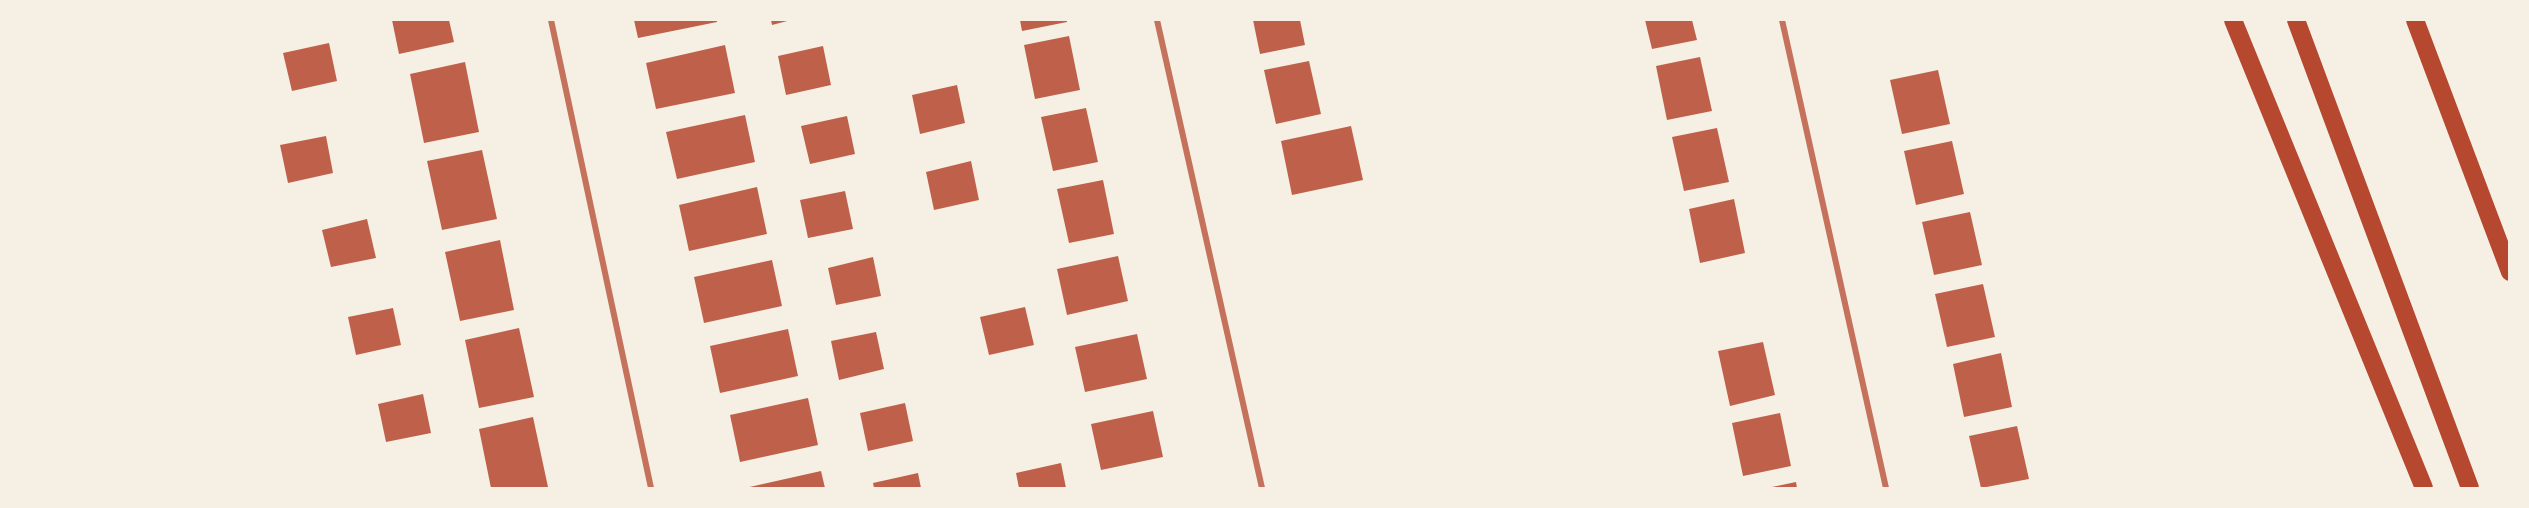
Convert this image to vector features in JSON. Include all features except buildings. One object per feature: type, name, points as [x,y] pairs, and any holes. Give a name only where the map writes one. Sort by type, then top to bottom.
[{"type":"highway","points":[[2233,20],[2424,489]]},
{"type":"highway","points":[[2296,20],[2470,489]]},
{"type":"highway","points":[[2415,20],[2510,272]]},
{"type":"street","points":[[551,20],[651,489]]},
{"type":"street","points":[[1157,20],[1262,489]]},
{"type":"street","points":[[1782,20],[1886,489]]}]
